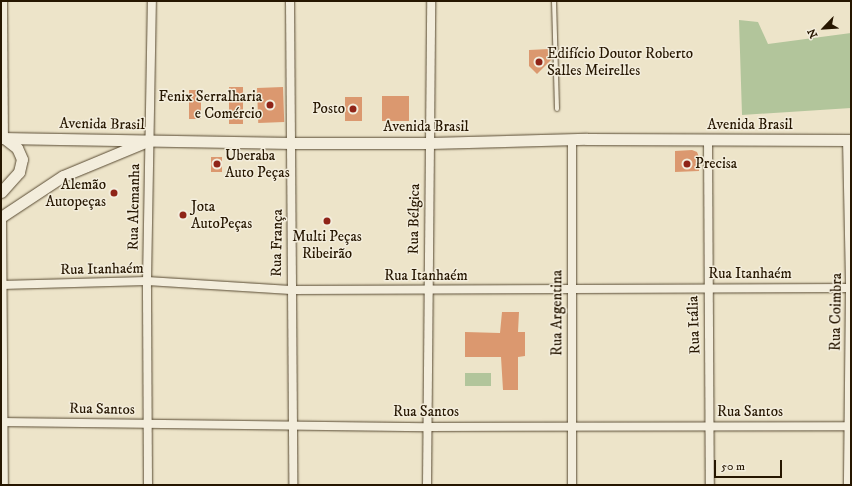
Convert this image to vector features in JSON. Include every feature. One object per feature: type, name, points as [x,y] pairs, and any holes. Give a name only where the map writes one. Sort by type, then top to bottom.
[{"type":"main road","name":"Avenida Brasil","points":[[2,138],[292,143],[429,143],[572,140],[849,140]]},
{"type":"main road","points":[[1,192],[19,172],[22,159],[17,148],[2,138]]},
{"type":"main road","points":[[2,217],[63,176],[150,140]]},
{"type":"street","points":[[2,138],[4,1]]},
{"type":"street","name":"Rua Alemanha","points":[[148,485],[147,281],[152,1]]},
{"type":"street","name":"Rua França","points":[[290,1],[293,485]]},
{"type":"street","name":"Rua Bélgica","points":[[427,485],[427,290],[431,1]]},
{"type":"street","name":"Rua Argentina","points":[[572,140],[570,290],[572,485]]},
{"type":"street","name":"Rua Itália","points":[[708,140],[707,288],[710,485]]},
{"type":"street","name":"Rua Coimbra","points":[[848,485],[851,288],[849,140]]},
{"type":"street","points":[[2,217],[2,422],[4,485]]},
{"type":"street","name":"Rua Itanhaém","points":[[2,285],[147,281],[291,290],[851,288]]},
{"type":"street","name":"Rua Santos","points":[[2,422],[427,427],[849,426]]},
{"type":"lane","points":[[554,1],[557,109]]},
{"type":"green space","points":[[739,20],[758,22],[768,44],[851,33],[851,108],[742,115]]},
{"type":"green space","points":[[465,373],[491,373],[491,386],[465,386]]},
{"type":"building","name":"Edifício Doutor Roberto Salles Meirelles","points":[[549,49],[552,59],[537,74],[529,66],[529,50]]},
{"type":"building","points":[[229,87],[243,87],[243,124],[229,124]]},
{"type":"building","name":"Fenix Serralharia e Comércio","points":[[283,87],[284,122],[258,123],[257,88]]},
{"type":"building","points":[[189,90],[201,90],[201,119],[189,119]]},
{"type":"building","points":[[382,96],[409,96],[409,121],[382,121]]},
{"type":"building","name":"Posto","points":[[345,97],[362,97],[362,121],[345,121]]},
{"type":"building","name":"Precisa","points":[[692,150],[697,152],[699,157],[699,171],[675,172],[675,151]]},
{"type":"building","name":"Uberaba Auto Peças","points":[[211,157],[222,157],[222,172],[211,172]]},
{"type":"building","points":[[502,312],[519,312],[518,332],[525,332],[525,356],[518,357],[518,390],[503,390],[501,357],[465,357],[465,332],[500,333]]},
{"type":"place","name":"Edifício Doutor Roberto Salles Meirelles","points":[[539,62]]},
{"type":"place","name":"Fenix Serralharia e Comércio","points":[[270,105]]},
{"type":"place","name":"Posto","points":[[353,109]]},
{"type":"place","name":"Uberaba Auto Peças","points":[[217,164]]},
{"type":"place","name":"Precisa","points":[[687,164]]},
{"type":"place","name":"Alemão Autopeças","points":[[114,193]]},
{"type":"place","name":"Jota AutoPeças","points":[[183,215]]},
{"type":"place","name":"Multi Peças Ribeirão","points":[[327,221]]}]
